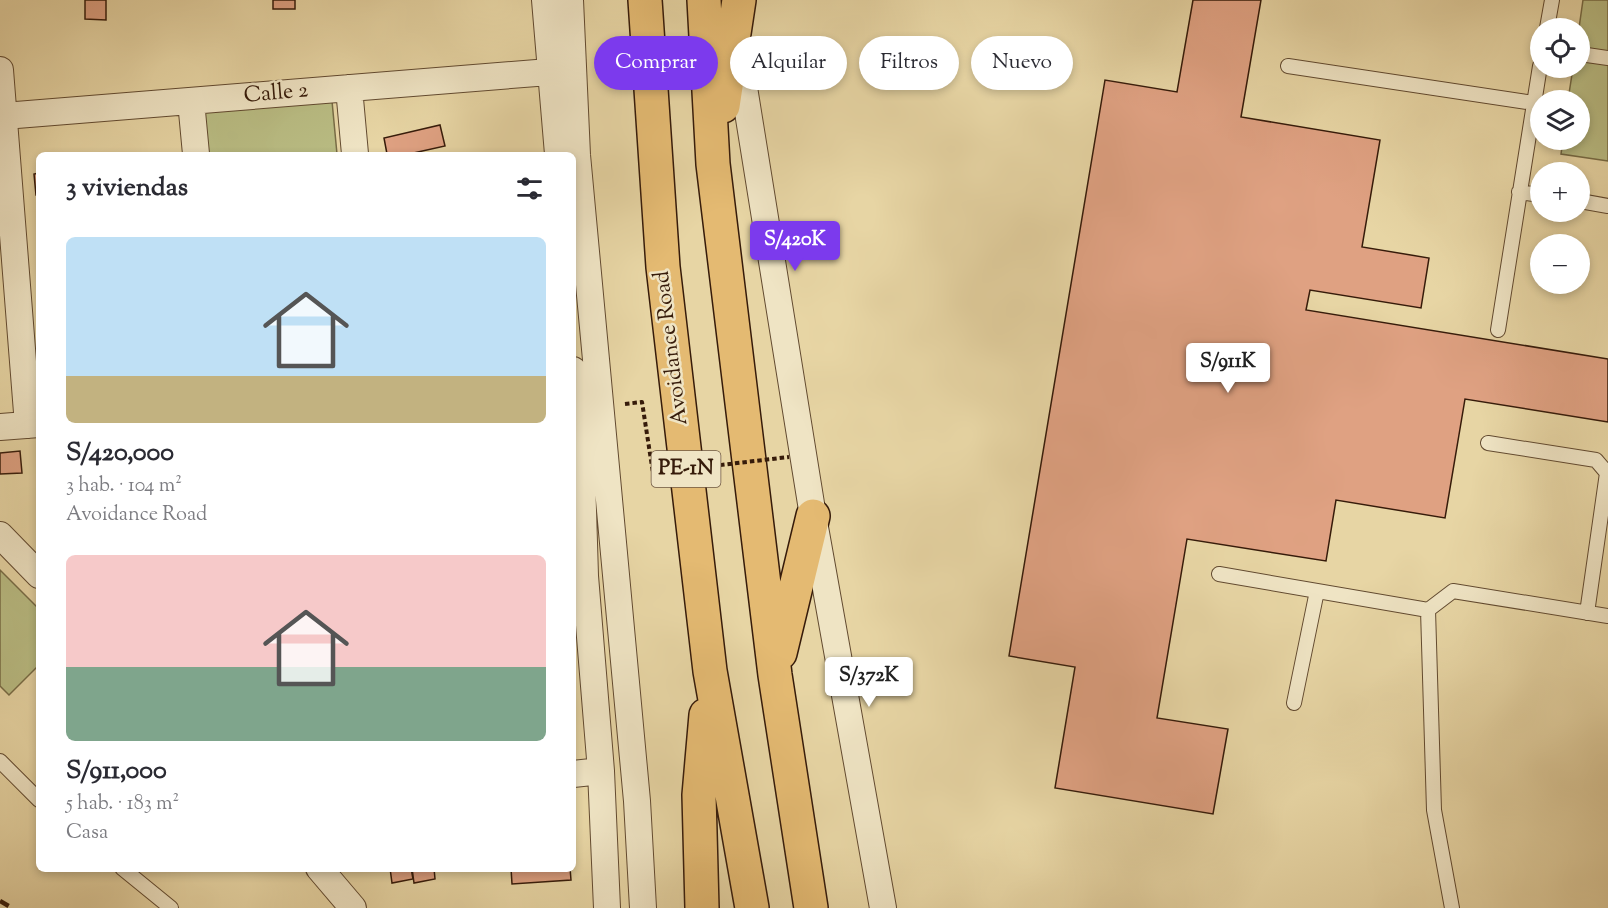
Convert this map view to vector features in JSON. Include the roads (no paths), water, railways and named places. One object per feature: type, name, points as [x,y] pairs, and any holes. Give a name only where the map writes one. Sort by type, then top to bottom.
[{"type":"highway","name":"Avoidance Road","points":[[645,0],[663,267],[710,671],[752,908]]},
{"type":"highway","name":"PE-1N","points":[[704,0],[713,164],[775,675],[811,908]]},
{"type":"highway","points":[[713,164],[739,0]]},
{"type":"highway","points":[[775,675],[813,516]]},
{"type":"highway","points":[[702,908],[699,795],[710,671]]},
{"type":"street","points":[[545,0],[549,72],[558,152]]},
{"type":"street","points":[[570,0],[577,155],[637,801],[643,908]]},
{"type":"street","points":[[735,35],[813,516],[883,908]]},
{"type":"street","points":[[0,70],[34,424],[0,427]]},
{"type":"street","name":"Calle 2","points":[[4,116],[549,72]]},
{"type":"street","points":[[349,88],[355,152]]},
{"type":"street","points":[[191,101],[196,152]]},
{"type":"street","points":[[576,412],[582,477],[585,576],[602,771],[607,908]]},
{"type":"street","points":[[0,535],[36,572]]},
{"type":"street","points":[[576,774],[602,771]]},
{"type":"street","points":[[322,872],[353,908]]},
{"type":"lane","points":[[1549,18],[1552,0]]},
{"type":"lane","points":[[1590,55],[1608,58]]},
{"type":"lane","points":[[1288,66],[1530,102]]},
{"type":"lane","points":[[1498,330],[1530,127]]},
{"type":"lane","points":[[1519,192],[1530,194]]},
{"type":"lane","points":[[1590,203],[1608,206]]},
{"type":"lane","points":[[1488,443],[1596,460],[1607,473],[1587,613]]},
{"type":"lane","points":[[1219,574],[1428,610],[1453,591],[1608,616]]},
{"type":"lane","points":[[1294,703],[1317,591]]},
{"type":"lane","points":[[1428,610],[1434,810],[1452,908]]},
{"type":"lane","points":[[0,761],[36,797]]},
{"type":"lane","points":[[127,872],[171,908]]},
{"type":"railway","points":[[0,901],[12,908]]}]
